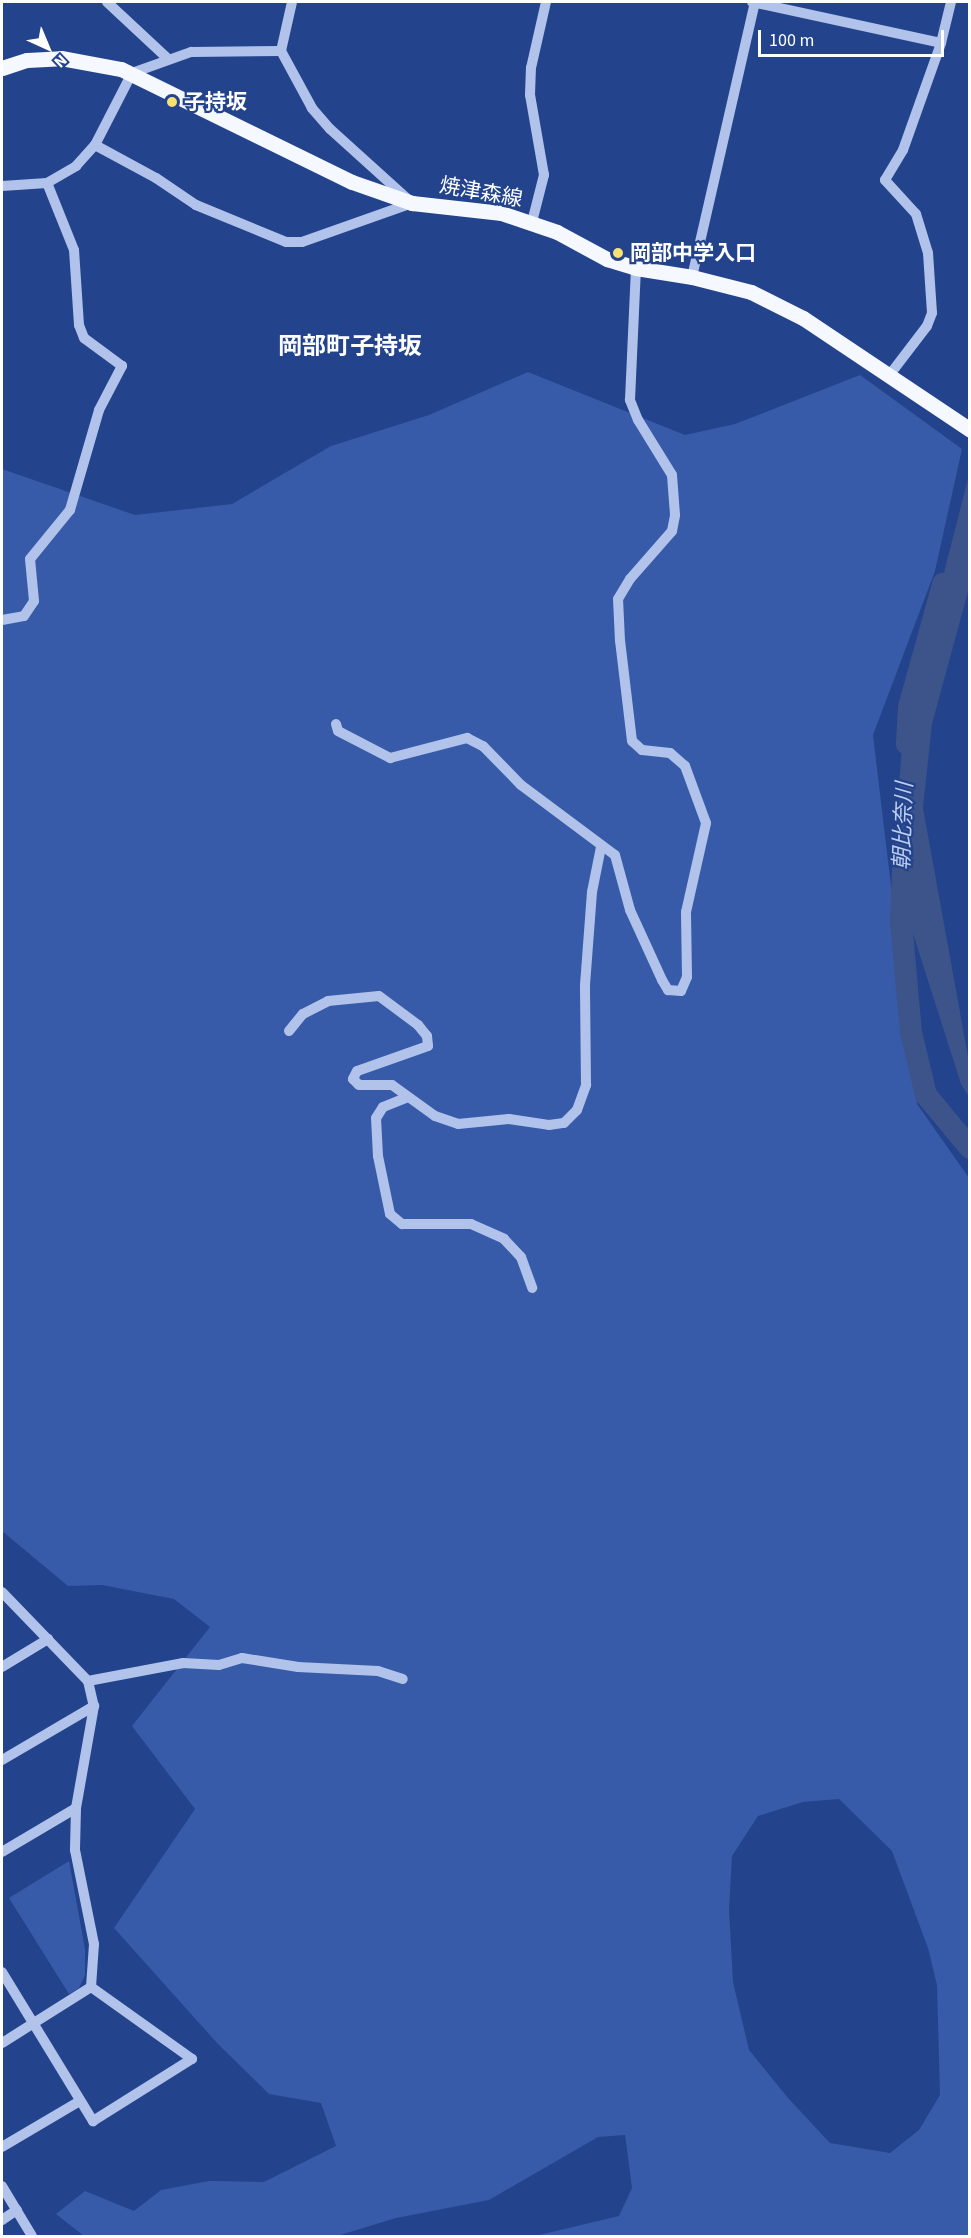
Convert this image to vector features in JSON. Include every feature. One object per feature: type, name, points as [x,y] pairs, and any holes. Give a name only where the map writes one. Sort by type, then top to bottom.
[{"type":"main road","name":"焼津森線","points":[[2,68],[27,60],[62,58],[88,60],[132,73],[330,172],[412,203],[501,213],[532,222],[636,268],[736,287],[781,306],[969,430]]},
{"type":"street","points":[[107,2],[166,57]]},
{"type":"street","points":[[95,145],[156,178],[196,205],[286,242],[302,242],[412,203],[330,129],[312,108],[281,51],[292,2]]},
{"type":"street","points":[[532,222],[544,175],[530,94],[531,68],[546,2]]},
{"type":"street","points":[[692,277],[753,2],[941,43]]},
{"type":"street","points":[[888,376],[927,326],[932,313],[928,253],[916,214],[885,180],[903,150],[941,43],[951,2]]},
{"type":"street","points":[[2,186],[47,183],[76,166],[95,145],[132,73],[166,57],[191,52],[281,51]]},
{"type":"street","points":[[2,620],[24,616],[34,601],[30,559],[70,510],[99,410],[122,366],[84,338],[78,325],[74,250],[47,183]]},
{"type":"street","points":[[336,724],[338,731],[390,758],[467,738],[483,746],[521,785],[601,847],[615,855],[630,910],[662,980],[668,990],[681,991],[687,977],[686,912],[706,823],[685,766],[670,753],[642,750],[632,741],[620,641],[618,599],[630,579],[672,531],[675,515],[672,475],[638,420],[630,400],[636,268]]},
{"type":"street","points":[[289,1031],[303,1014],[328,1001],[379,996],[391,1002],[418,1025],[427,1036],[428,1046],[357,1071],[353,1079],[359,1085],[392,1085],[435,1116],[458,1124],[509,1119],[549,1125],[564,1123],[577,1110],[586,1085],[585,985],[592,892],[601,847]]},
{"type":"street","points":[[408,1097],[384,1107],[376,1118],[378,1156],[390,1214],[402,1224],[471,1224],[504,1239],[521,1257],[532,1288]]},
{"type":"street","points":[[2,1592],[88,1681],[94,1706],[76,1808],[75,1850],[94,1944],[91,1987]]},
{"type":"street","points":[[2,1667],[48,1639]]},
{"type":"street","points":[[88,1681],[183,1663],[219,1665],[242,1658],[298,1666],[378,1671],[403,1679]]},
{"type":"street","points":[[2,1760],[94,1706]]},
{"type":"street","points":[[2,1852],[76,1808]]},
{"type":"street","points":[[2,1972],[34,2023],[78,2102],[93,2121],[192,2059],[91,1987]]},
{"type":"street","points":[[2,2043],[91,1987]]},
{"type":"street","points":[[2,2146],[78,2102]]},
{"type":"street","points":[[2,2186],[32,2236]]},
{"type":"street","points":[[2,2220],[17,2210]]},
{"type":"shaded area","points":[[528,372],[685,435],[735,424],[860,375],[962,449],[935,571],[873,735],[917,1104],[969,1178],[969,2236],[535,2236],[619,2216],[632,2188],[625,2135],[598,2137],[489,2200],[396,2218],[337,2236],[84,2236],[56,2214],[85,2191],[134,2211],[161,2190],[209,2181],[264,2182],[336,2146],[321,2103],[269,2094],[217,2043],[114,1928],[195,1809],[132,1726],[210,1627],[174,1599],[102,1585],[68,1586],[2,1531],[2,469],[135,515],[232,504],[331,446],[429,415]],"holes":[[[839,1799],[892,1851],[928,1948],[937,1985],[940,2095],[919,2130],[890,2153],[830,2143],[788,2098],[749,2050],[733,1982],[729,1909],[732,1856],[758,1816],[803,1802]]]},
{"type":"shaded area","points":[[69,1861],[85,1949],[85,1975],[79,1988],[69,1994],[9,1898]]},
{"type":"water","points":[[969,475],[969,588],[932,724],[923,808],[969,1062],[969,1097],[961,1084],[893,871],[903,732]]},
{"type":"waterway","name":"朝比奈川","points":[[907,744],[909,707],[943,584]]},
{"type":"waterway","name":"朝比奈川","points":[[903,870],[901,921],[911,1032],[926,1095],[970,1148]]},
{"type":"place","name":"子持坂","points":[[172,102]]},
{"type":"place","name":"岡部中学入口","points":[[618,253]]},
{"type":"district","name":"岡部町子持坂","points":[[350,347]]}]
